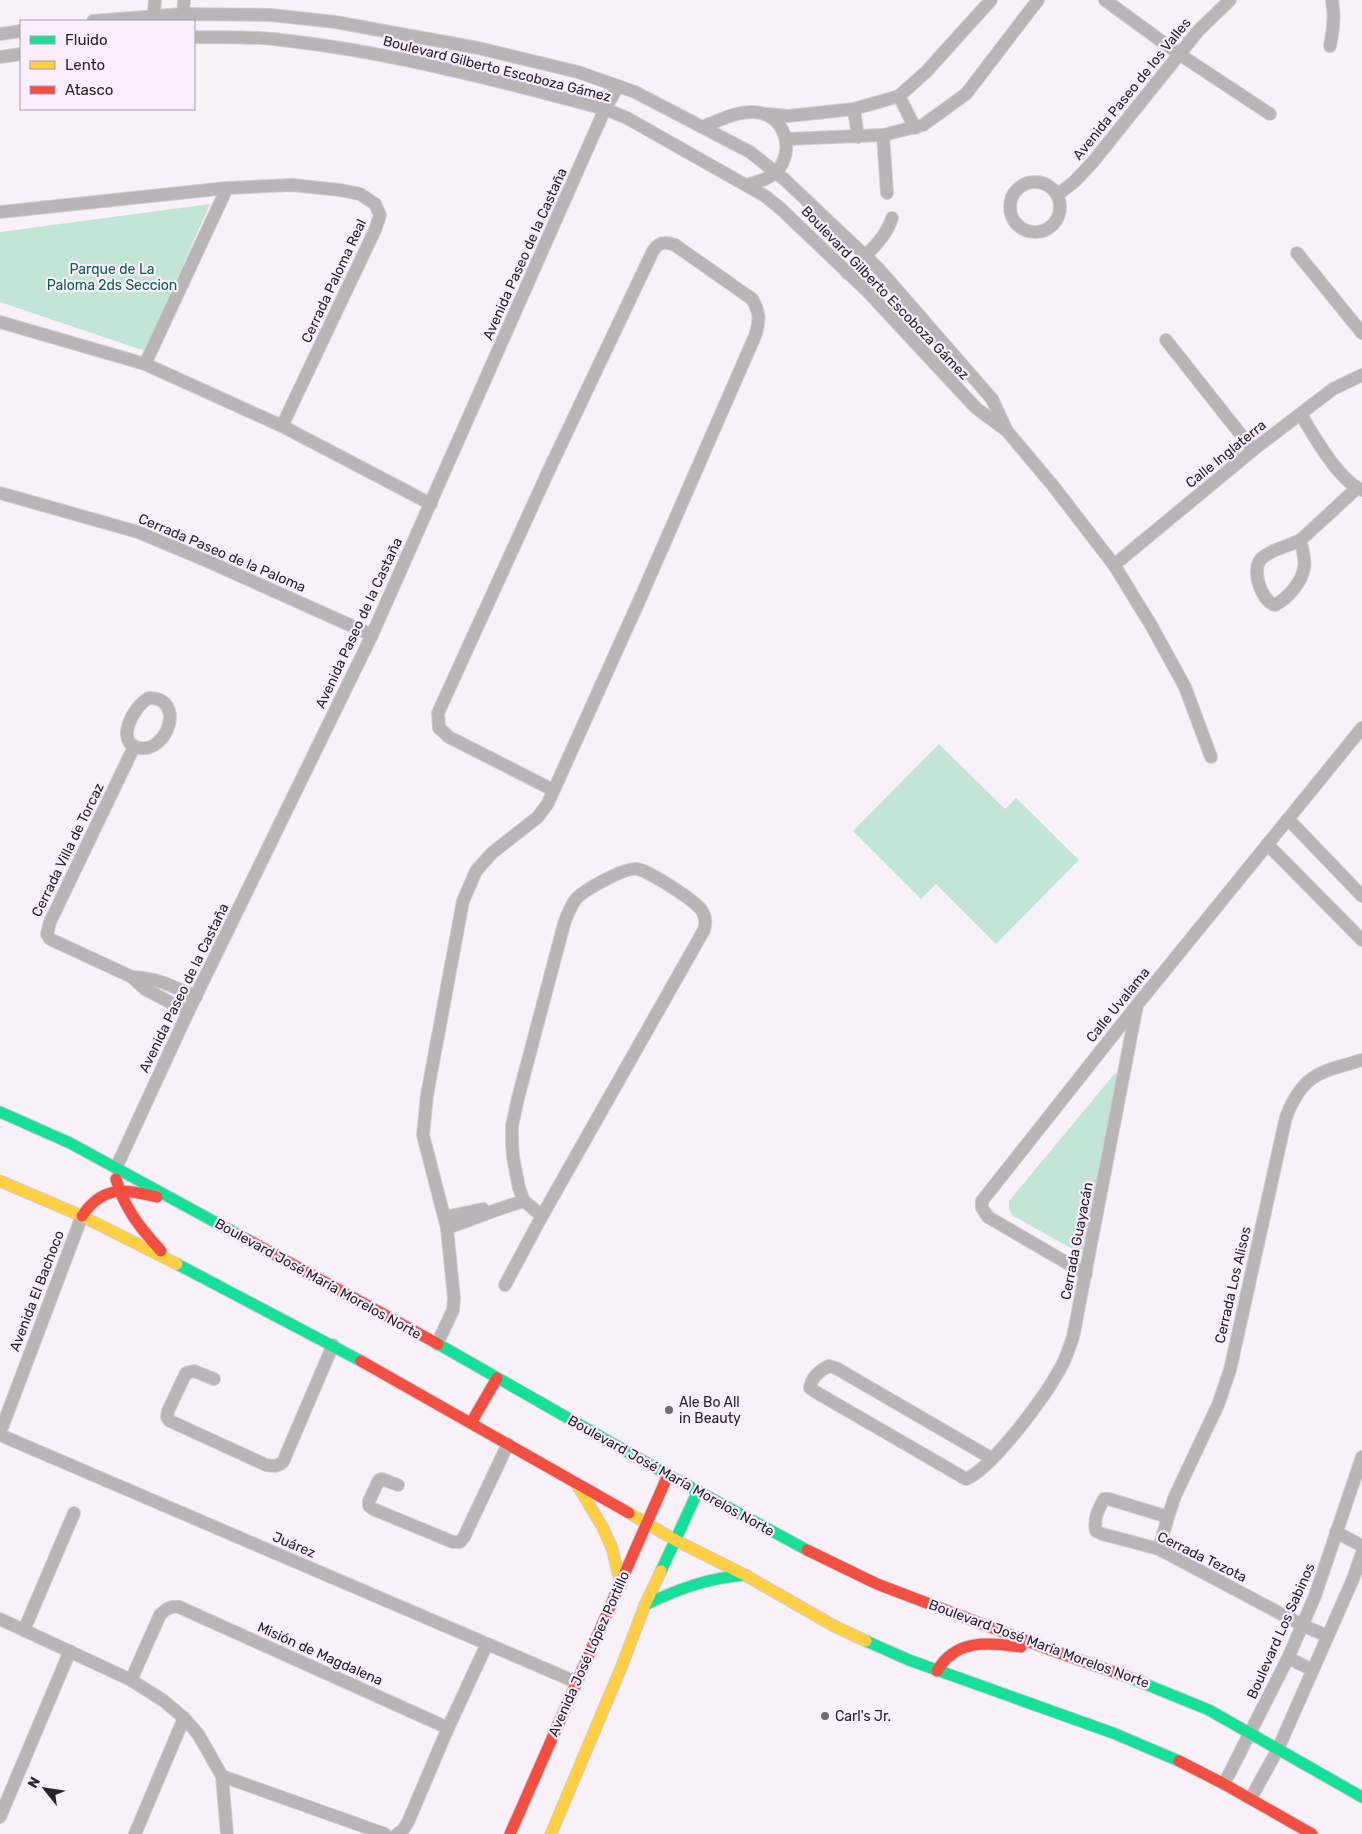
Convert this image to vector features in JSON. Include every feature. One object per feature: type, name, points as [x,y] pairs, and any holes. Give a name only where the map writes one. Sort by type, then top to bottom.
[{"type":"main road","name":"Boulevard José María Morelos Norte","points":[[0,1112],[70,1142],[437,1344],[668,1475],[827,1561],[876,1584],[1048,1649],[1119,1673],[1209,1710],[1362,1797]]},
{"type":"main road","points":[[116,1168],[118,1190],[124,1204],[134,1220],[169,1259]]},
{"type":"main road","points":[[0,1181],[82,1216],[169,1259],[333,1345],[575,1481],[675,1540],[745,1575],[834,1626],[891,1653],[1113,1733],[1166,1755],[1250,1798],[1312,1834]]},
{"type":"main road","points":[[82,1216],[88,1205],[95,1198],[118,1190],[183,1204]]},
{"type":"main road","points":[[471,1423],[497,1378]]},
{"type":"main road","name":"Avenida José López Portillo","points":[[510,1834],[668,1475]]},
{"type":"main road","points":[[575,1481],[602,1526],[620,1585]]},
{"type":"main road","points":[[551,1834],[621,1668],[645,1605],[698,1491]]},
{"type":"main road","points":[[645,1605],[685,1585],[705,1579],[745,1575]]},
{"type":"main road","points":[[937,1670],[946,1657],[958,1649],[974,1645],[999,1644],[1048,1649]]},
{"type":"street","points":[[154,18],[155,0]]},
{"type":"street","points":[[183,17],[184,0]]},
{"type":"street","points":[[702,127],[746,112],[788,116],[854,110],[899,96],[926,72],[991,0]]},
{"type":"street","points":[[786,139],[883,135],[923,125],[966,94],[1038,0]]},
{"type":"street","points":[[1105,0],[1179,54],[1270,114]]},
{"type":"street","name":"Avenida Paseo de los Valles","points":[[1057,194],[1074,182],[1092,163],[1198,31],[1230,0]]},
{"type":"street","points":[[1330,46],[1334,26],[1332,0]]},
{"type":"street","name":"Boulevard Gilberto Escoboza Gámez","points":[[113,20],[270,15],[335,22],[478,48],[578,72],[635,92],[750,152],[776,172],[878,268],[992,399],[1007,431]]},
{"type":"street","points":[[0,34],[20,31]]},
{"type":"street","name":"Boulevard Gilberto Escoboza Gámez","points":[[195,37],[279,39],[337,46],[403,59],[606,109],[627,118],[746,185],[781,208],[868,292],[976,408],[1007,431],[1054,487],[1114,565],[1151,625],[1185,687],[1211,757]]},
{"type":"street","points":[[0,57],[20,54]]},
{"type":"street","name":"Avenida Paseo de la Castaña","points":[[116,1168],[188,1012],[372,635],[606,109],[618,86]]},
{"type":"street","points":[[899,96],[915,128]]},
{"type":"street","points":[[854,110],[858,137]]},
{"type":"street","points":[[746,185],[762,180],[776,172],[786,152],[786,139],[778,122],[766,114]]},
{"type":"street","points":[[883,135],[887,193]]},
{"type":"street","points":[[1035,182],[1051,188],[1057,194],[1060,210],[1054,224],[1048,229],[1033,232],[1025,231],[1018,227],[1013,220],[1010,212],[1010,203],[1013,194],[1019,188],[1035,182]]},
{"type":"street","name":"Cerrada Paloma Real","points":[[0,212],[227,188],[292,185],[340,190],[360,194],[368,198],[375,204],[380,215],[376,230],[282,426]]},
{"type":"street","points":[[145,364],[227,188]]},
{"type":"street","points":[[847,273],[877,243],[889,227],[892,218]]},
{"type":"street","points":[[437,1344],[453,1310],[454,1298],[446,1223],[423,1136],[424,1118],[462,901],[476,871],[492,853],[538,816],[548,803],[644,590],[755,336],[759,322],[756,306],[752,298],[675,244],[667,242],[661,242],[652,253],[548,472],[438,714],[440,728],[449,737],[553,790]]},
{"type":"street","points":[[1297,253],[1362,333]]},
{"type":"street","points":[[0,322],[145,364],[282,426],[431,504]]},
{"type":"street","points":[[1166,340],[1253,450]]},
{"type":"street","name":"Calle Inglaterra","points":[[1114,565],[1253,450],[1333,389],[1362,375]]},
{"type":"street","points":[[1300,540],[1305,566],[1304,571],[1295,586],[1281,602],[1275,605],[1270,604],[1265,597],[1256,573],[1256,567],[1261,559],[1300,540],[1360,489],[1328,458],[1301,415]]},
{"type":"street","name":"Cerrada Paseo de la Paloma","points":[[0,493],[138,532],[372,635]]},
{"type":"street","name":"Calle Uvalama","points":[[1086,1274],[988,1216],[982,1208],[982,1201],[1137,1005],[1362,728]]},
{"type":"street","name":"Cerrada Villa de Torcaz","points":[[134,746],[50,922],[47,934],[50,939],[132,977],[145,989],[188,1012]]},
{"type":"street","points":[[1288,819],[1362,896]]},
{"type":"street","points":[[1267,844],[1362,940]]},
{"type":"street","points":[[505,1284],[704,930],[705,918],[695,903],[637,869],[618,874],[581,894],[572,906],[564,924],[512,1126],[513,1157],[519,1188],[524,1201],[542,1216]]},
{"type":"street","name":"Cerrada Villa de Torcaz","points":[[132,977],[161,981],[196,997]]},
{"type":"street","name":"Cerrada Guayacán","points":[[992,1458],[836,1368],[829,1366],[822,1369],[811,1382],[810,1388],[814,1392],[961,1478],[966,1479],[972,1476],[992,1458],[1012,1437],[1061,1369],[1073,1337],[1137,1005]]},
{"type":"street","name":"Cerrada Los Alisos","points":[[1159,1549],[1168,1517],[1183,1478],[1218,1405],[1230,1370],[1286,1117],[1292,1100],[1307,1081],[1319,1072],[1362,1060]]},
{"type":"street","points":[[446,1223],[484,1208],[490,1211],[524,1201]]},
{"type":"street","name":"Avenida El Bachoco","points":[[0,1434],[82,1216]]},
{"type":"street","points":[[214,1379],[194,1371],[186,1373],[168,1411],[170,1422],[266,1465],[279,1465],[283,1462],[333,1345]]},
{"type":"street","name":"Juárez","points":[[0,1434],[576,1682]]},
{"type":"street","points":[[398,1485],[382,1479],[379,1480],[369,1501],[369,1506],[453,1542],[460,1542],[508,1444]]},
{"type":"street","name":"Boulevard Los Sabinos","points":[[1224,1784],[1288,1658],[1302,1625],[1325,1570],[1362,1457]]},
{"type":"street","name":"Cerrada Tezota","points":[[1168,1517],[1109,1499],[1104,1500],[1095,1519],[1096,1531],[1159,1549],[1302,1625],[1327,1636]]},
{"type":"street","points":[[24,1630],[74,1513]]},
{"type":"street","points":[[1336,1532],[1362,1546]]},
{"type":"street","points":[[1250,1798],[1278,1750],[1349,1588],[1362,1553]]},
{"type":"street","name":"Misión de Magdalena","points":[[132,1680],[160,1615],[165,1609],[172,1606],[178,1607],[448,1728]]},
{"type":"street","points":[[0,1619],[132,1680],[164,1701],[184,1718],[198,1734],[222,1776],[227,1834]]},
{"type":"street","points":[[397,1834],[403,1830],[408,1822],[486,1644]]},
{"type":"street","points":[[0,1817],[70,1651]]},
{"type":"street","points":[[1288,1658],[1313,1670]]},
{"type":"street","points":[[135,1834],[184,1718]]},
{"type":"street","points":[[222,1776],[385,1834]]},
{"type":"green space","name":"Parque de La Paloma 2ds Seccion","points":[[210,204],[145,351],[0,302],[0,232]]},
{"type":"green space","points":[[939,744],[1005,809],[1016,798],[1079,860],[996,944],[936,884],[921,899],[853,831]]},
{"type":"green space","points":[[1116,1072],[1118,1080],[1087,1245],[1080,1251],[1072,1249],[1012,1215],[1009,1209],[1009,1201]]},
{"type":"traffic: fast","points":[[0,1112],[70,1143],[248,1240]]},
{"type":"traffic: fast","points":[[177,1264],[361,1361]]},
{"type":"traffic: fast","points":[[438,1344],[668,1475],[807,1550]]},
{"type":"traffic: fast","points":[[661,1571],[698,1491]]},
{"type":"traffic: fast","points":[[645,1605],[694,1585],[731,1576],[745,1575]]},
{"type":"traffic: fast","points":[[866,1641],[909,1660],[1113,1733],[1179,1761]]},
{"type":"traffic: fast","points":[[1128,1677],[1209,1710],[1362,1797]]},
{"type":"traffic: slow","points":[[0,1181],[82,1216],[177,1264]]},
{"type":"traffic: slow","points":[[576,1483],[602,1526],[612,1548],[621,1585]]},
{"type":"traffic: slow","points":[[629,1513],[675,1540],[745,1575],[834,1626],[866,1641]]},
{"type":"traffic: slow","points":[[551,1834],[621,1668],[645,1605],[661,1571]]},
{"type":"traffic: jam","points":[[116,1179],[128,1209],[161,1251]]},
{"type":"traffic: jam","points":[[82,1216],[90,1206],[106,1194],[124,1191],[157,1197]]},
{"type":"traffic: jam","points":[[248,1240],[438,1344]]},
{"type":"traffic: jam","points":[[361,1361],[629,1513]]},
{"type":"traffic: jam","points":[[471,1423],[497,1378]]},
{"type":"traffic: jam","points":[[510,1834],[668,1475]]},
{"type":"traffic: jam","points":[[807,1550],[877,1584],[1048,1649],[1128,1677]]},
{"type":"traffic: jam","points":[[937,1671],[945,1660],[963,1648],[985,1644],[1021,1647]]},
{"type":"traffic: jam","points":[[1179,1761],[1312,1834]]},
{"type":"place","name":"Ale Bo All in Beauty","points":[[669,1410]]},
{"type":"place","name":"Carl's Jr.","points":[[825,1716]]}]
